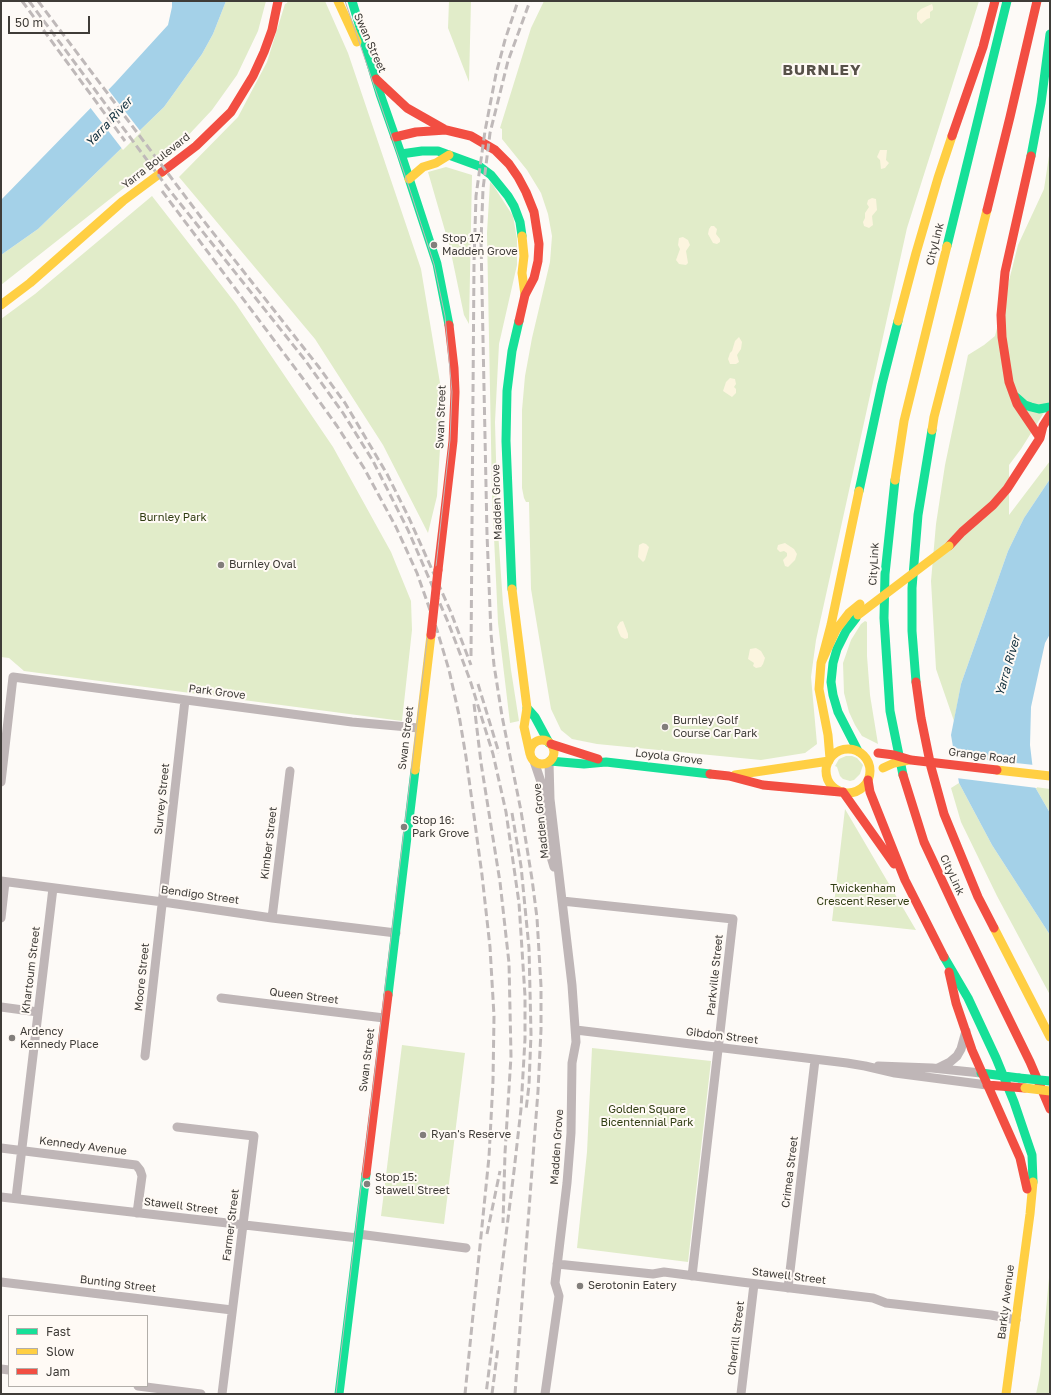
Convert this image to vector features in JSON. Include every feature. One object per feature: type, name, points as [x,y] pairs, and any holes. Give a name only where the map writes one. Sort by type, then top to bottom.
[{"type":"main road","name":"Yarra Boulevard","points":[[1,305],[35,278],[123,201],[196,146],[231,112],[253,76],[264,52],[272,30],[278,1]]},
{"type":"main road","name":"Swan Street","points":[[338,1],[380,94]]},
{"type":"main road","name":"Swan Street","points":[[339,1394],[431,635],[453,440],[455,392],[454,368],[448,316],[436,264],[410,180],[380,94],[352,1]]},
{"type":"main road","points":[[905,880],[842,792],[831,784],[827,778],[826,770],[829,760],[828,735],[819,689],[819,676],[833,617],[882,384],[916,253],[938,178],[983,46],[995,1]]},
{"type":"main road","name":"CityLink","points":[[1007,1],[904,421],[893,490],[888,537],[884,618],[890,711],[905,784],[924,842],[1030,1062],[1050,1109]]},
{"type":"main road","name":"CityLink","points":[[1037,1],[1010,117],[934,417],[918,515],[912,588],[912,616],[914,659],[921,718],[932,774],[944,814],[978,896],[1050,1037]]},
{"type":"main road","points":[[1040,438],[1017,404],[1012,392],[1005,362],[1001,315],[1005,272],[1031,157],[1041,103],[1050,34]]},
{"type":"main road","points":[[376,79],[407,108],[418,116],[446,130]]},
{"type":"main road","name":"Madden Grove","points":[[395,137],[416,132],[446,130],[471,136],[495,150],[509,164],[526,192],[534,212],[539,244],[534,278],[525,295],[512,351],[507,391],[506,441],[512,598],[527,708],[524,727],[532,758]]},
{"type":"main road","name":"Madden Grove","points":[[401,154],[422,151],[438,151],[479,166],[500,185],[514,206],[520,222],[524,256],[522,273],[525,295]]},
{"type":"main road","points":[[410,180],[423,167],[436,163],[450,155]]},
{"type":"main road","points":[[1012,392],[1025,405],[1039,409],[1050,407]]},
{"type":"main road","points":[[859,752],[838,712],[831,682],[833,662],[837,649],[846,631],[858,615],[993,506],[1007,489],[1040,438],[1043,426],[1050,415]]},
{"type":"main road","points":[[1040,438],[1050,435]]},
{"type":"main road","points":[[821,663],[836,630],[849,613],[949,542]]},
{"type":"main road","name":"Madden Grove","points":[[527,708],[550,743]]},
{"type":"main road","points":[[542,740],[550,743],[554,754],[549,761],[543,764],[532,758],[531,747],[536,742],[542,740]]},
{"type":"main road","name":"Loyola Grove","points":[[550,743],[606,762]]},
{"type":"main road","points":[[829,760],[836,752],[845,749],[854,749],[866,757],[870,772],[870,792],[905,880],[949,968]]},
{"type":"main road","name":"Grange Road","points":[[859,752],[894,755],[911,760],[1050,776]]},
{"type":"main road","name":"Loyola Grove","points":[[729,776],[764,772],[829,760]]},
{"type":"main road","name":"Grange Road","points":[[869,780],[883,768],[894,763],[911,760]]},
{"type":"main road","name":"Loyola Grove","points":[[549,761],[584,764],[606,762],[729,776],[750,782],[818,791],[842,792]]},
{"type":"main road","points":[[842,792],[850,793],[858,791],[864,787],[869,780]]},
{"type":"main road","name":"Barkly Avenue","points":[[949,968],[955,999],[981,1073],[1014,1142],[1022,1164],[1028,1189],[1030,1214]]},
{"type":"main road","name":"Barkly Avenue","points":[[949,968],[968,998],[1008,1087],[1032,1155],[1033,1180],[1030,1214],[1006,1394]]},
{"type":"main road","name":"Gibdon Street","points":[[981,1073],[1050,1081]]},
{"type":"main road","name":"Gibdon Street","points":[[986,1085],[1050,1091]]},
{"type":"street","name":"Park Grove","points":[[1,782],[13,677],[352,722],[419,728]]},
{"type":"street","name":"Survey Street","points":[[163,902],[185,700]]},
{"type":"street","name":"Madden Grove","points":[[532,758],[542,785],[546,840],[562,901]]},
{"type":"street","name":"Madden Grove","points":[[545,1394],[559,1296],[555,1283],[567,1184],[571,1133],[572,1063],[576,1042],[572,985],[550,799],[549,761]]},
{"type":"street","name":"Kimber Street","points":[[272,918],[290,771]]},
{"type":"street","name":"Bendigo Street","points":[[3,882],[396,933]]},
{"type":"street","points":[[1,918],[3,882]]},
{"type":"street","name":"Khartoum Street","points":[[16,1198],[53,888]]},
{"type":"street","name":"Parkville Street","points":[[562,901],[733,919],[692,1276]]},
{"type":"street","name":"Moore Street","points":[[145,1056],[163,902]]},
{"type":"street","name":"Queen Street","points":[[221,998],[384,1018]]},
{"type":"street","points":[[1,1007],[38,1012]]},
{"type":"street","name":"Gibdon Street","points":[[576,1030],[864,1066],[896,1073],[986,1085]]},
{"type":"street","points":[[937,1068],[950,1062],[957,1056],[961,1049],[966,1031]]},
{"type":"street","name":"Crimea Street","points":[[788,1288],[815,1060]]},
{"type":"street","name":"Gibdon Street","points":[[864,1066],[937,1068],[981,1073]]},
{"type":"street","name":"Farmer Street","points":[[177,1128],[254,1136],[222,1394]]},
{"type":"street","name":"Kennedy Avenue","points":[[1,1148],[136,1165],[142,1176],[137,1213]]},
{"type":"street","name":"Stawell Street","points":[[1,1197],[243,1225],[466,1248]]},
{"type":"street","name":"Stawell Street","points":[[557,1264],[653,1274],[664,1272],[873,1298],[886,1303],[991,1315],[1016,1320]]},
{"type":"street","name":"Bunting Street","points":[[1,1282],[232,1310]]},
{"type":"street","name":"Cherrill Street","points":[[742,1394],[754,1284]]},
{"type":"street","points":[[146,1387],[201,1394]]},
{"type":"green space","points":[[226,1],[266,1],[258,31],[237,75],[212,110],[181,143],[1,285],[1,255],[38,229],[164,107],[202,54],[213,34]]},
{"type":"green space","points":[[288,1],[325,1],[348,53],[421,269],[443,401],[437,496],[428,533],[383,445],[315,339],[179,177],[238,117],[267,62],[285,4]]},
{"type":"green space","points":[[449,1],[471,1],[469,82],[448,28]]},
{"type":"green space","points":[[544,1],[979,1],[907,228],[816,640],[811,677],[817,744],[805,753],[761,760],[597,744],[572,739],[561,730],[551,709],[531,589],[529,502],[526,502],[524,498],[522,488],[522,410],[525,376],[532,338],[550,262],[552,236],[548,214],[541,193],[527,170],[502,139],[502,129],[500,128],[531,28]]},
{"type":"green space","points":[[1050,149],[1050,403],[1009,465],[1009,515],[1050,461],[1050,479],[1024,518],[1008,551],[961,684],[954,721],[936,669],[931,581],[936,524],[945,465],[968,355],[995,336],[1018,245],[1044,189]]},
{"type":"green space","points":[[446,167],[472,175],[469,324],[464,315],[450,248],[428,172]]},
{"type":"green space","points":[[490,182],[513,216],[517,239],[517,265],[499,344],[495,422],[498,531],[503,604],[519,721],[510,723],[498,623],[492,494],[487,233]]},
{"type":"green space","name":"Burnley Park","points":[[152,196],[236,304],[333,447],[391,552],[411,601],[412,630],[402,721],[24,671],[9,658],[1,657],[1,319],[35,294]]},
{"type":"green space","points":[[865,621],[867,622],[867,656],[870,695],[878,744],[862,736],[849,712],[844,693],[843,663],[851,640],[861,624]]},
{"type":"green space","points":[[846,756],[857,758],[863,765],[860,774],[854,780],[850,781],[843,779],[840,776],[837,767],[835,766],[839,759]]},
{"type":"green space","points":[[959,783],[992,845],[1050,935],[1050,995],[997,896],[961,822],[951,788]]},
{"type":"green space","points":[[1035,787],[1050,789],[1050,813]]},
{"type":"green space","name":"Twickenham Crescent Reserve","points":[[845,809],[916,930],[832,921]]},
{"type":"green space","name":"Ryan's Reserve","points":[[402,1045],[465,1053],[444,1224],[381,1216]]},
{"type":"green space","name":"Golden Square Bicentennial Park","points":[[592,1048],[711,1061],[688,1262],[577,1248],[587,1152]]},
{"type":"green space","points":[[1050,1267],[1050,1394],[1036,1394],[1040,1375]]},
{"type":"sand","points":[[932,4],[933,10],[930,12],[930,18],[921,24],[917,19],[917,13],[921,9]]},
{"type":"sand","points":[[880,150],[887,150],[886,160],[889,163],[885,168],[881,169],[880,160],[877,157]]},
{"type":"sand","points":[[872,198],[876,199],[877,210],[872,216],[873,225],[869,228],[864,226],[863,222],[865,213],[869,207],[867,204],[868,200]]},
{"type":"sand","points":[[711,226],[714,226],[717,229],[716,234],[720,239],[720,242],[717,244],[713,243],[708,234]]},
{"type":"sand","points":[[683,237],[688,240],[690,245],[686,251],[688,263],[686,265],[679,264],[676,260],[680,249],[678,245],[679,238]]},
{"type":"sand","points":[[739,337],[742,342],[741,349],[737,355],[739,362],[736,364],[730,364],[728,359],[730,353],[735,341]]},
{"type":"sand","points":[[730,378],[735,379],[736,384],[734,387],[736,389],[736,393],[732,397],[723,391],[726,382]]},
{"type":"sand","points":[[643,543],[649,547],[643,562],[638,557],[639,545]]},
{"type":"sand","points":[[785,543],[794,549],[797,554],[795,560],[788,567],[785,566],[783,560],[787,556],[787,553],[784,551],[780,552],[777,549],[778,545]]},
{"type":"sand","points":[[623,621],[628,634],[628,638],[625,639],[621,637],[617,627],[620,622]]},
{"type":"sand","points":[[756,648],[761,651],[765,658],[761,667],[756,668],[753,666],[754,663],[748,659],[750,649]]},
{"type":"water","name":"Yarra River","points":[[172,1],[226,1],[213,34],[202,54],[164,107],[38,229],[1,255],[1,200],[115,83],[168,25]]},
{"type":"water","name":"Yarra River","points":[[1050,479],[1050,634],[1045,643],[1031,707],[1030,745],[1035,787],[1050,813],[1050,935],[992,845],[959,783],[951,735],[961,684],[1008,551],[1024,518]]},
{"type":"pier","points":[[107,88],[141,132],[123,150],[89,106]]},
{"type":"pier","points":[[952,756],[1034,765],[1037,788],[956,778]]},
{"type":"tram line","points":[[336,1394],[436,566],[450,440],[452,392],[445,316],[434,264],[345,1]]},
{"type":"railway","points":[[22,1],[125,141]]},
{"type":"railway","points":[[29,1],[167,187],[305,360],[343,413],[373,461],[408,530],[448,622],[470,680],[493,754],[506,812],[519,903],[525,996],[525,1039],[521,1109],[486,1394]]},
{"type":"railway","points":[[38,1],[203,220],[318,366],[345,403],[387,474],[409,518],[450,610],[471,665]]},
{"type":"railway","points":[[471,656],[474,263],[476,196],[485,131],[496,74],[518,1]]},
{"type":"railway","points":[[515,1394],[538,1091],[541,1030],[541,986],[537,918],[532,879],[521,811],[502,716],[491,634],[487,534],[481,241],[483,189],[490,133],[508,61],[530,1]]},
{"type":"railway","points":[[162,191],[301,376],[337,426],[364,468],[396,527],[417,573],[449,670],[466,757],[482,875],[490,947],[494,1016],[493,1081],[489,1157],[465,1394]]},
{"type":"railway","points":[[478,684],[499,753]]},
{"type":"railway","points":[[474,704],[481,763],[500,882],[509,963],[511,1056],[505,1153],[503,1223]]},
{"type":"railway","points":[[512,813],[521,866],[529,948],[531,1034],[529,1085],[526,1110]]},
{"type":"railway","points":[[487,1234],[500,1171]]},
{"type":"railway","points":[[492,1394],[498,1348]]},
{"type":"traffic: fast","points":[[352,1],[380,94],[401,154],[422,151],[438,151],[479,166],[491,175],[508,196],[514,206],[520,222],[522,236]]},
{"type":"traffic: fast","points":[[947,246],[1007,1]]},
{"type":"traffic: fast","points":[[1031,156],[1041,103],[1050,34]]},
{"type":"traffic: fast","points":[[401,154],[437,264],[449,325]]},
{"type":"traffic: fast","points":[[512,589],[506,441],[507,391],[512,351],[519,321]]},
{"type":"traffic: fast","points":[[859,491],[882,384],[898,321]]},
{"type":"traffic: fast","points":[[1016,397],[1025,405],[1031,407],[1039,409],[1050,407]]},
{"type":"traffic: fast","points":[[916,682],[912,631],[912,588],[918,515],[932,430]]},
{"type":"traffic: fast","points":[[895,480],[885,574],[884,618],[890,711],[903,775]]},
{"type":"traffic: fast","points":[[856,618],[846,631],[837,649],[833,663],[831,682],[838,712],[858,751]]},
{"type":"traffic: fast","points":[[527,708],[535,717],[549,743]]},
{"type":"traffic: fast","points":[[550,761],[584,764],[606,762],[710,774]]},
{"type":"traffic: fast","points":[[388,995],[415,770]]},
{"type":"traffic: fast","points":[[944,957],[968,998],[996,1058],[1014,1102],[1032,1155],[1033,1182]]},
{"type":"traffic: fast","points":[[981,1073],[1019,1078]]},
{"type":"traffic: fast","points":[[1019,1078],[1050,1081]]},
{"type":"traffic: fast","points":[[339,1394],[366,1174]]},
{"type":"traffic: slow","points":[[338,1],[357,42]]},
{"type":"traffic: slow","points":[[898,321],[916,253],[952,136]]},
{"type":"traffic: slow","points":[[409,179],[423,167],[436,163],[449,155]]},
{"type":"traffic: slow","points":[[1,305],[30,283],[123,201],[162,172]]},
{"type":"traffic: slow","points":[[932,430],[934,417],[987,210]]},
{"type":"traffic: slow","points":[[522,236],[524,256],[522,273],[525,295]]},
{"type":"traffic: slow","points":[[895,480],[904,421],[947,246]]},
{"type":"traffic: slow","points":[[821,663],[831,625],[859,491]]},
{"type":"traffic: slow","points":[[858,615],[949,546]]},
{"type":"traffic: slow","points":[[512,589],[527,708],[524,727],[530,754]]},
{"type":"traffic: slow","points":[[830,759],[828,735],[819,689],[821,663],[836,630],[849,613],[860,604]]},
{"type":"traffic: slow","points":[[415,770],[431,635]]},
{"type":"traffic: slow","points":[[542,740],[547,741],[553,747],[554,752],[553,757],[547,763],[542,764],[537,763],[531,757],[530,752],[531,747],[537,741],[542,740]]},
{"type":"traffic: slow","points":[[844,749],[852,749],[864,755],[870,767],[870,771],[870,775],[864,787],[852,793],[844,793],[832,787],[826,775],[826,767],[832,755],[844,749]]},
{"type":"traffic: slow","points":[[883,768],[894,763],[909,760]]},
{"type":"traffic: slow","points":[[735,775],[829,761]]},
{"type":"traffic: slow","points":[[997,770],[1050,776]]},
{"type":"traffic: slow","points":[[994,928],[1050,1037]]},
{"type":"traffic: slow","points":[[1025,1088],[1050,1091]]},
{"type":"traffic: slow","points":[[1006,1394],[1033,1182]]},
{"type":"traffic: jam","points":[[162,172],[196,146],[231,112],[253,76],[264,52],[272,30],[278,1]]},
{"type":"traffic: jam","points":[[952,136],[983,47],[995,1]]},
{"type":"traffic: jam","points":[[987,210],[1037,1]]},
{"type":"traffic: jam","points":[[376,79],[407,108],[444,129]]},
{"type":"traffic: jam","points":[[395,137],[416,132],[446,130],[471,136],[495,150],[509,164],[518,177],[534,212],[539,244],[538,261],[534,278],[525,295],[519,321]]},
{"type":"traffic: jam","points":[[1031,156],[1005,272],[1001,315],[1002,337],[1009,382],[1017,404],[1040,438]]},
{"type":"traffic: jam","points":[[438,570],[453,441],[455,392],[449,325]]},
{"type":"traffic: jam","points":[[949,546],[962,532],[993,505],[1007,489],[1040,438],[1043,426],[1050,415]]},
{"type":"traffic: jam","points":[[431,635],[438,570]]},
{"type":"traffic: jam","points":[[916,682],[921,718],[931,767],[944,814],[978,897],[994,928]]},
{"type":"traffic: jam","points":[[551,744],[598,759]]},
{"type":"traffic: jam","points":[[878,753],[894,755],[911,760],[997,770]]},
{"type":"traffic: jam","points":[[710,774],[729,776],[763,785],[840,792]]},
{"type":"traffic: jam","points":[[903,775],[924,842],[1030,1062],[1050,1109]]},
{"type":"traffic: jam","points":[[868,780],[870,792],[905,880],[944,957]]},
{"type":"traffic: jam","points":[[843,792],[894,864]]},
{"type":"traffic: jam","points":[[949,972],[956,1003],[972,1050],[1020,1158],[1027,1189]]},
{"type":"traffic: jam","points":[[366,1174],[388,995]]},
{"type":"traffic: jam","points":[[987,1085],[1025,1088]]},
{"type":"place","name":"Stop 17: Madden Grove","points":[[434,245]]},
{"type":"place","name":"Burnley Oval","points":[[221,565]]},
{"type":"place","name":"Burnley Golf Course Car Park","points":[[665,727]]},
{"type":"place","name":"Stop 16: Park Grove","points":[[404,827]]},
{"type":"place","name":"Ardency Kennedy Place","points":[[12,1038]]},
{"type":"place","name":"Ryan's Reserve","points":[[423,1135]]},
{"type":"place","name":"Stop 15: Stawell Street","points":[[367,1184]]},
{"type":"place","name":"Serotonin Eatery","points":[[580,1286]]},
{"type":"district","name":"BURNLEY","points":[[822,70]]}]
